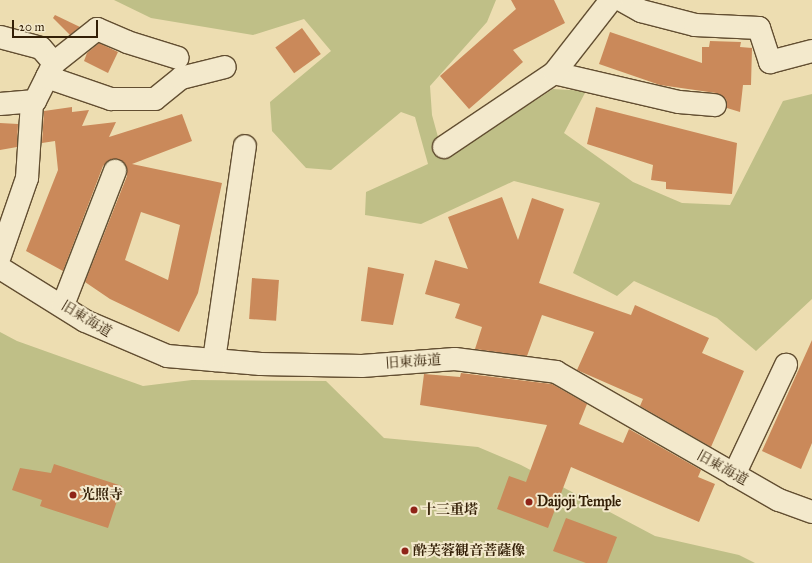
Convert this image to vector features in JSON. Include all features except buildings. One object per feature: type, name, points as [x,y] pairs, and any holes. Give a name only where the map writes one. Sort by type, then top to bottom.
[{"type":"street","points":[[444,146],[554,73],[610,0]]},
{"type":"street","points":[[621,0],[641,11],[695,25],[759,28],[770,62],[812,51]]},
{"type":"street","points":[[0,256],[27,178],[32,103],[50,70],[97,29],[127,42],[178,58]]},
{"type":"street","points":[[0,37],[40,48],[50,70],[111,99],[155,99],[181,78],[225,66]]},
{"type":"street","points":[[554,73],[679,102],[715,105]]},
{"type":"street","points":[[0,104],[32,103]]},
{"type":"street","points":[[214,360],[245,146]]},
{"type":"street","points":[[63,305],[116,171]]},
{"type":"street","name":"旧東海道","points":[[0,268],[125,341],[167,356],[214,360],[362,366],[456,359],[556,372],[779,500],[812,512]]},
{"type":"street","points":[[734,475],[786,365]]},
{"type":"green space","points":[[114,0],[496,0],[487,22],[430,86],[432,115],[444,159],[553,89],[586,91],[564,133],[633,182],[682,203],[730,205],[783,101],[812,94],[812,299],[756,351],[717,318],[634,281],[617,296],[573,273],[600,203],[514,181],[421,224],[365,215],[366,192],[428,164],[415,117],[401,112],[331,170],[306,168],[272,131],[270,102],[331,51],[304,19],[253,35],[151,18]]},
{"type":"green space","points":[[0,332],[17,341],[143,386],[192,380],[326,381],[384,438],[478,447],[521,465],[655,536],[739,555],[755,563],[0,563]]},
{"type":"place","name":"光照寺","points":[[73,495]]},
{"type":"place","name":"Daijoji Temple","points":[[529,502]]},
{"type":"place","name":"十三重塔","points":[[414,510]]},
{"type":"place","name":"酔芙蓉観音菩薩像","points":[[405,551]]}]
